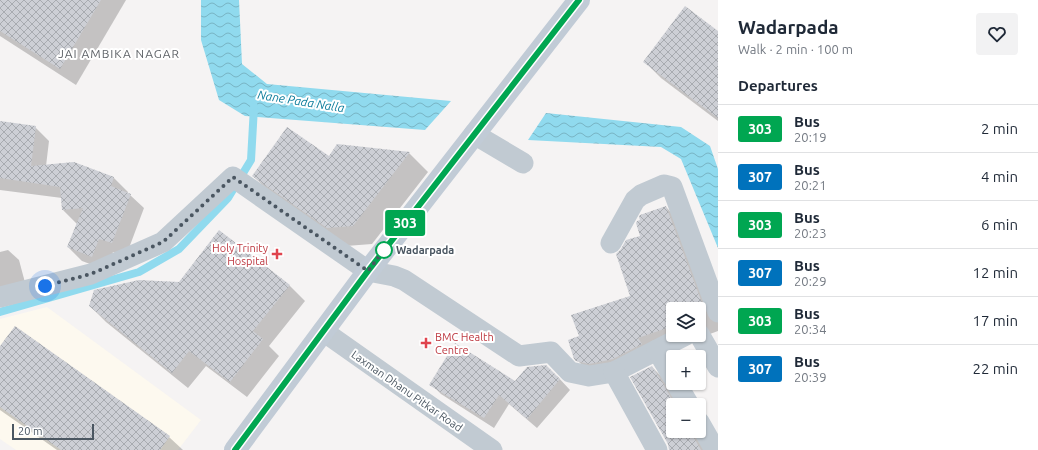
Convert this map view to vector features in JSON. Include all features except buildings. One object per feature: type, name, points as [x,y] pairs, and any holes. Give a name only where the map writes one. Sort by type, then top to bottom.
[{"type":"street","points":[[234,450],[368,271],[579,0]]},
{"type":"street","points":[[474,134],[523,163]]},
{"type":"street","points":[[0,297],[91,274],[163,242],[233,177],[368,271],[394,276],[404,280],[519,356],[551,352],[570,372],[589,376],[614,372],[672,342]]},
{"type":"street","points":[[611,243],[635,200],[640,195],[664,185],[672,187],[718,312]]},
{"type":"street","points":[[706,324],[718,317]]},
{"type":"street","name":"Laxman Dhanu Pitkar Road","points":[[323,331],[492,450]]},
{"type":"street","points":[[704,342],[718,367]]},
{"type":"street","points":[[657,350],[666,365]]},
{"type":"street","points":[[614,372],[657,450]]},
{"type":"street","points":[[706,434],[715,450]]},
{"type":"shaded area","points":[[47,307],[201,420],[178,450],[16,450],[0,439],[0,319]]},
{"type":"water","name":"Nane Pada Nalla","points":[[201,0],[239,0],[242,64],[267,84],[451,101],[425,130],[245,116],[219,100],[201,40]]},
{"type":"water","points":[[546,113],[681,127],[710,146],[718,169],[718,248],[681,159],[661,147],[528,140]]},
{"type":"waterway","points":[[0,312],[139,272],[179,249],[228,198],[251,160],[254,107]]},
{"type":"bus line","name":"303","points":[[235,450],[368,271],[579,0]]},
{"type":"place","name":"Wadarpada","points":[[384,250]]},
{"type":"place","name":"Holy Trinity Hospital","points":[[277,254]]},
{"type":"place","name":"BMC Health Centre","points":[[426,343]]},
{"type":"district","name":"JAI AMBIKA NAGAR","points":[[119,53]]},
{"type":"route","points":[[45,286],[91,274],[163,242],[233,177],[368,271],[387,246],[384,250]]}]
